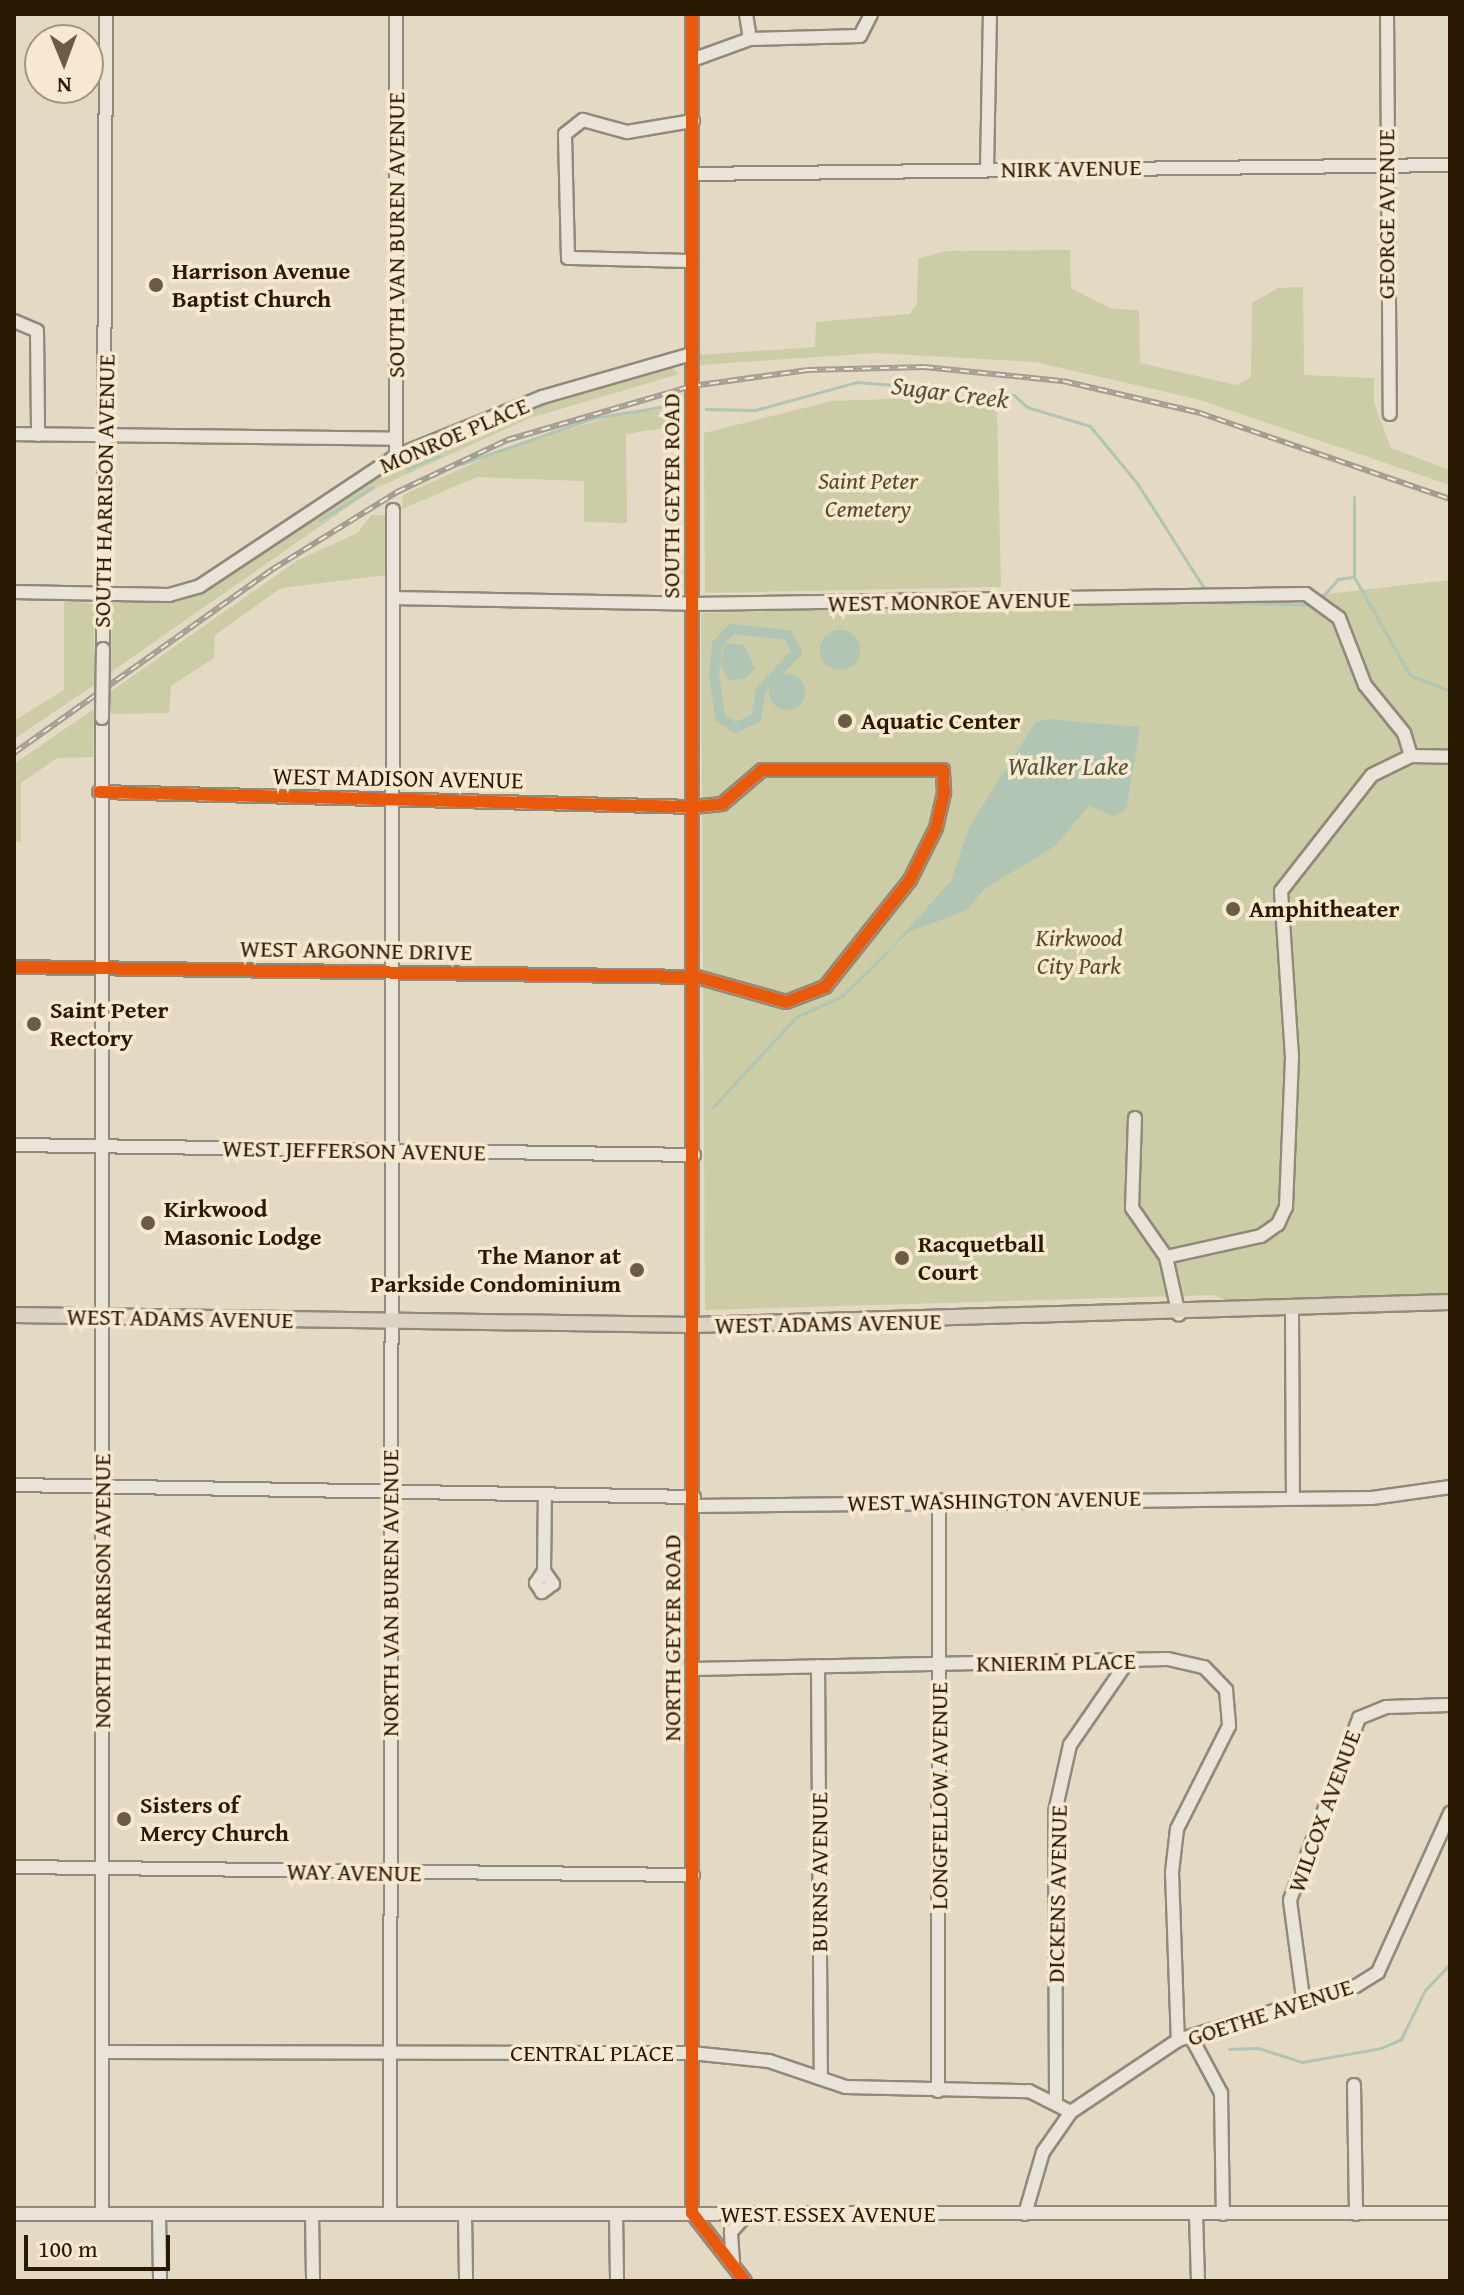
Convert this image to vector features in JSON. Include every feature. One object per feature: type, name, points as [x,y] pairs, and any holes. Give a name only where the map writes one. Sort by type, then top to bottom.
[{"type":"main road","name":"WEST ADAMS AVENUE","points":[[14,1315],[693,1325],[1292,1313],[1450,1302]]},
{"type":"street","name":"SOUTH HARRISON AVENUE","points":[[102,969],[99,792],[106,437],[106,14]]},
{"type":"street","name":"SOUTH VAN BUREN AVENUE","points":[[396,14],[396,456]]},
{"type":"street","name":"SOUTH GEYER ROAD","points":[[692,14],[697,977]]},
{"type":"street","points":[[746,14],[750,39]]},
{"type":"street","points":[[692,60],[750,39],[838,39],[867,31],[871,14]]},
{"type":"street","points":[[987,169],[990,14]]},
{"type":"street","name":"GEORGE AVENUE","points":[[1387,14],[1390,414]]},
{"type":"street","points":[[692,261],[568,258],[565,134],[574,122],[627,132],[693,121]]},
{"type":"street","name":"NIRK AVENUE","points":[[693,174],[1450,165]]},
{"type":"street","points":[[14,321],[37,331],[38,435]]},
{"type":"street","name":"MONROE PLACE","points":[[102,593],[169,595],[200,586],[396,456],[542,397],[692,354]]},
{"type":"street","points":[[14,434],[396,439]]},
{"type":"street","points":[[392,972],[393,510]]},
{"type":"street","points":[[14,592],[102,593]]},
{"type":"street","name":"WEST MONROE AVENUE","points":[[393,598],[694,604],[1306,594],[1339,618],[1365,685],[1404,733],[1411,756]]},
{"type":"street","points":[[1166,1257],[1261,1236],[1278,1224],[1286,1207],[1292,1057],[1281,891],[1372,775],[1411,756],[1450,757]]},
{"type":"street","name":"WEST MADISON AVENUE","points":[[99,792],[695,807],[722,804],[762,770],[889,770]]},
{"type":"street","name":"WEST ARGONNE DRIVE","points":[[14,967],[697,977],[786,1002],[825,987],[910,880],[936,828],[943,770],[889,770]]},
{"type":"street","name":"NORTH HARRISON AVENUE","points":[[102,969],[102,2214]]},
{"type":"street","name":"NORTH VAN BUREN AVENUE","points":[[390,2214],[392,2054],[388,1492],[393,1322],[392,972]]},
{"type":"street","name":"NORTH GEYER ROAD","points":[[692,2213],[693,1325],[697,977]]},
{"type":"street","points":[[1135,1118],[1132,1208],[1166,1257],[1179,1315]]},
{"type":"street","name":"WEST JEFFERSON AVENUE","points":[[14,1145],[694,1155]]},
{"type":"street","points":[[1292,1313],[1293,1494]]},
{"type":"street","name":"WEST WASHINGTON AVENUE","points":[[14,1485],[545,1494],[694,1502],[1293,1494],[1372,1498],[1450,1487]]},
{"type":"street","points":[[544,1571],[545,1494]]},
{"type":"street","name":"LONGFELLOW AVENUE","points":[[938,2091],[939,1500]]},
{"type":"street","name":"KNIERIM PLACE","points":[[693,1669],[1128,1661],[1204,1667],[1226,1690],[1229,1726],[1177,1829],[1172,1872],[1185,2039]]},
{"type":"street","name":"DICKENS AVENUE","points":[[1056,2099],[1055,1812],[1070,1745],[1128,1661]]},
{"type":"street","name":"BURNS AVENUE","points":[[818,1666],[821,2078]]},
{"type":"street","name":"WILCOX AVENUE","points":[[1303,1998],[1290,1900],[1359,1718],[1386,1707],[1450,1705]]},
{"type":"street","name":"GOETHE AVENUE","points":[[1025,2214],[1043,2152],[1071,2112],[1185,2039],[1303,1998],[1356,1986],[1378,1972],[1450,1813]]},
{"type":"street","name":"WAY AVENUE","points":[[14,1867],[693,1875]]},
{"type":"street","points":[[1185,2039],[1221,2093],[1223,2214]]},
{"type":"street","name":"CENTRAL PLACE","points":[[102,2052],[691,2053],[769,2061],[846,2087],[1029,2091],[1056,2099],[1071,2112]]},
{"type":"street","points":[[1354,2085],[1356,2214]]},
{"type":"street","points":[[692,2213],[745,2281]]},
{"type":"street","name":"WEST ESSEX AVENUE","points":[[14,2214],[1450,2213]]},
{"type":"street","points":[[159,2214],[160,2281]]},
{"type":"street","points":[[312,2214],[313,2281]]},
{"type":"street","points":[[465,2214],[466,2281]]},
{"type":"street","points":[[616,2214],[617,2281]]},
{"type":"street","points":[[733,2263],[731,2232],[747,2214]]},
{"type":"street","points":[[1196,2214],[1198,2281]]},
{"type":"green space","points":[[1070,250],[1071,288],[1112,309],[1139,310],[1140,363],[1236,385],[1251,377],[1252,303],[1278,288],[1303,287],[1304,375],[1374,378],[1374,403],[1391,448],[1450,470],[1450,485],[1197,399],[1035,362],[875,353],[700,365],[700,355],[815,347],[816,322],[910,314],[917,304],[918,259],[945,251]]},
{"type":"green space","points":[[671,367],[679,374],[530,418],[372,490],[111,672],[112,601],[189,596],[405,459],[523,412]]},
{"type":"green space","name":"Saint Peter Cemetery","points":[[919,398],[997,409],[1001,587],[705,593],[704,433],[832,401]]},
{"type":"green space","points":[[682,409],[682,425],[626,434],[627,523],[584,522],[584,481],[477,477],[402,509],[403,495],[521,442],[629,412]]},
{"type":"green space","points":[[371,515],[386,515],[386,575],[281,588],[215,635],[214,658],[171,686],[169,713],[111,714],[110,692],[298,560],[358,533]]},
{"type":"green space","name":"Kirkwood City Park","points":[[1450,580],[1450,1293],[1239,1305],[1213,1295],[705,1310],[701,613],[1300,597]]},
{"type":"green space","points":[[64,600],[94,604],[94,685],[14,739],[14,721],[64,690]]},
{"type":"green space","points":[[94,709],[93,757],[57,758],[21,783],[21,842],[14,842],[14,764]]},
{"type":"water","points":[[840,630],[854,636],[860,650],[854,664],[840,670],[826,664],[820,650],[826,636]]},
{"type":"water","points":[[725,643],[744,645],[755,668],[746,678],[728,680],[720,662]]},
{"type":"water","points":[[787,674],[800,679],[805,692],[800,705],[787,710],[774,705],[769,692],[774,679]]},
{"type":"water","name":"Walker Lake","points":[[1047,719],[1140,727],[1126,810],[1113,816],[1089,806],[1055,846],[984,889],[967,910],[909,932],[888,951],[951,881],[969,827],[1035,723]]},
{"type":"waterway","name":"Sugar Creek","points":[[706,409],[755,410],[857,382],[1014,395],[1027,407],[1090,426],[1137,483],[1204,588]]},
{"type":"waterway","name":"Sugar Creek","points":[[461,464],[593,418],[673,405]]},
{"type":"waterway","name":"Sugar Creek","points":[[407,469],[437,456]]},
{"type":"waterway","name":"Sugar Creek","points":[[320,520],[373,487]]},
{"type":"waterway","name":"Sugar Creek","points":[[1354,497],[1354,577],[1410,675],[1450,691]]},
{"type":"waterway","name":"Sugar Creek","points":[[1320,599],[1338,579],[1354,577]]},
{"type":"waterway","name":"Sugar Creek","points":[[1215,602],[1315,605]]},
{"type":"waterway","points":[[732,629],[788,635],[797,652],[761,690],[756,718],[735,728],[720,717],[714,674],[717,644],[732,629]]},
{"type":"waterway","points":[[713,1107],[796,1017],[842,996],[888,951]]},
{"type":"waterway","points":[[1229,2049],[1258,2048],[1302,2062],[1381,2048],[1401,2039],[1425,1990],[1450,1964]]},
{"type":"railway","points":[[14,753],[273,569],[397,492],[507,440],[692,386],[808,370],[924,367],[1063,381],[1200,413],[1450,499]]},
{"type":"cycle path","points":[[692,14],[692,2213],[745,2281]]},
{"type":"cycle path","points":[[14,967],[697,977],[786,1002],[825,987],[910,880],[936,828],[944,792],[943,770],[762,770],[722,804],[695,807],[99,792]]},
{"type":"place","name":"Harrison Avenue Baptist Church","points":[[156,285]]},
{"type":"place","name":"Aquatic Center","points":[[845,721]]},
{"type":"place","name":"Amphitheater","points":[[1233,909]]},
{"type":"place","name":"Saint Peter Rectory","points":[[34,1024]]},
{"type":"place","name":"Kirkwood Masonic Lodge","points":[[148,1223]]},
{"type":"place","name":"Racquetball Court","points":[[902,1258]]},
{"type":"place","name":"The Manor at Parkside Condominium","points":[[637,1270]]},
{"type":"place","name":"Sisters of Mercy Church","points":[[124,1819]]}]
